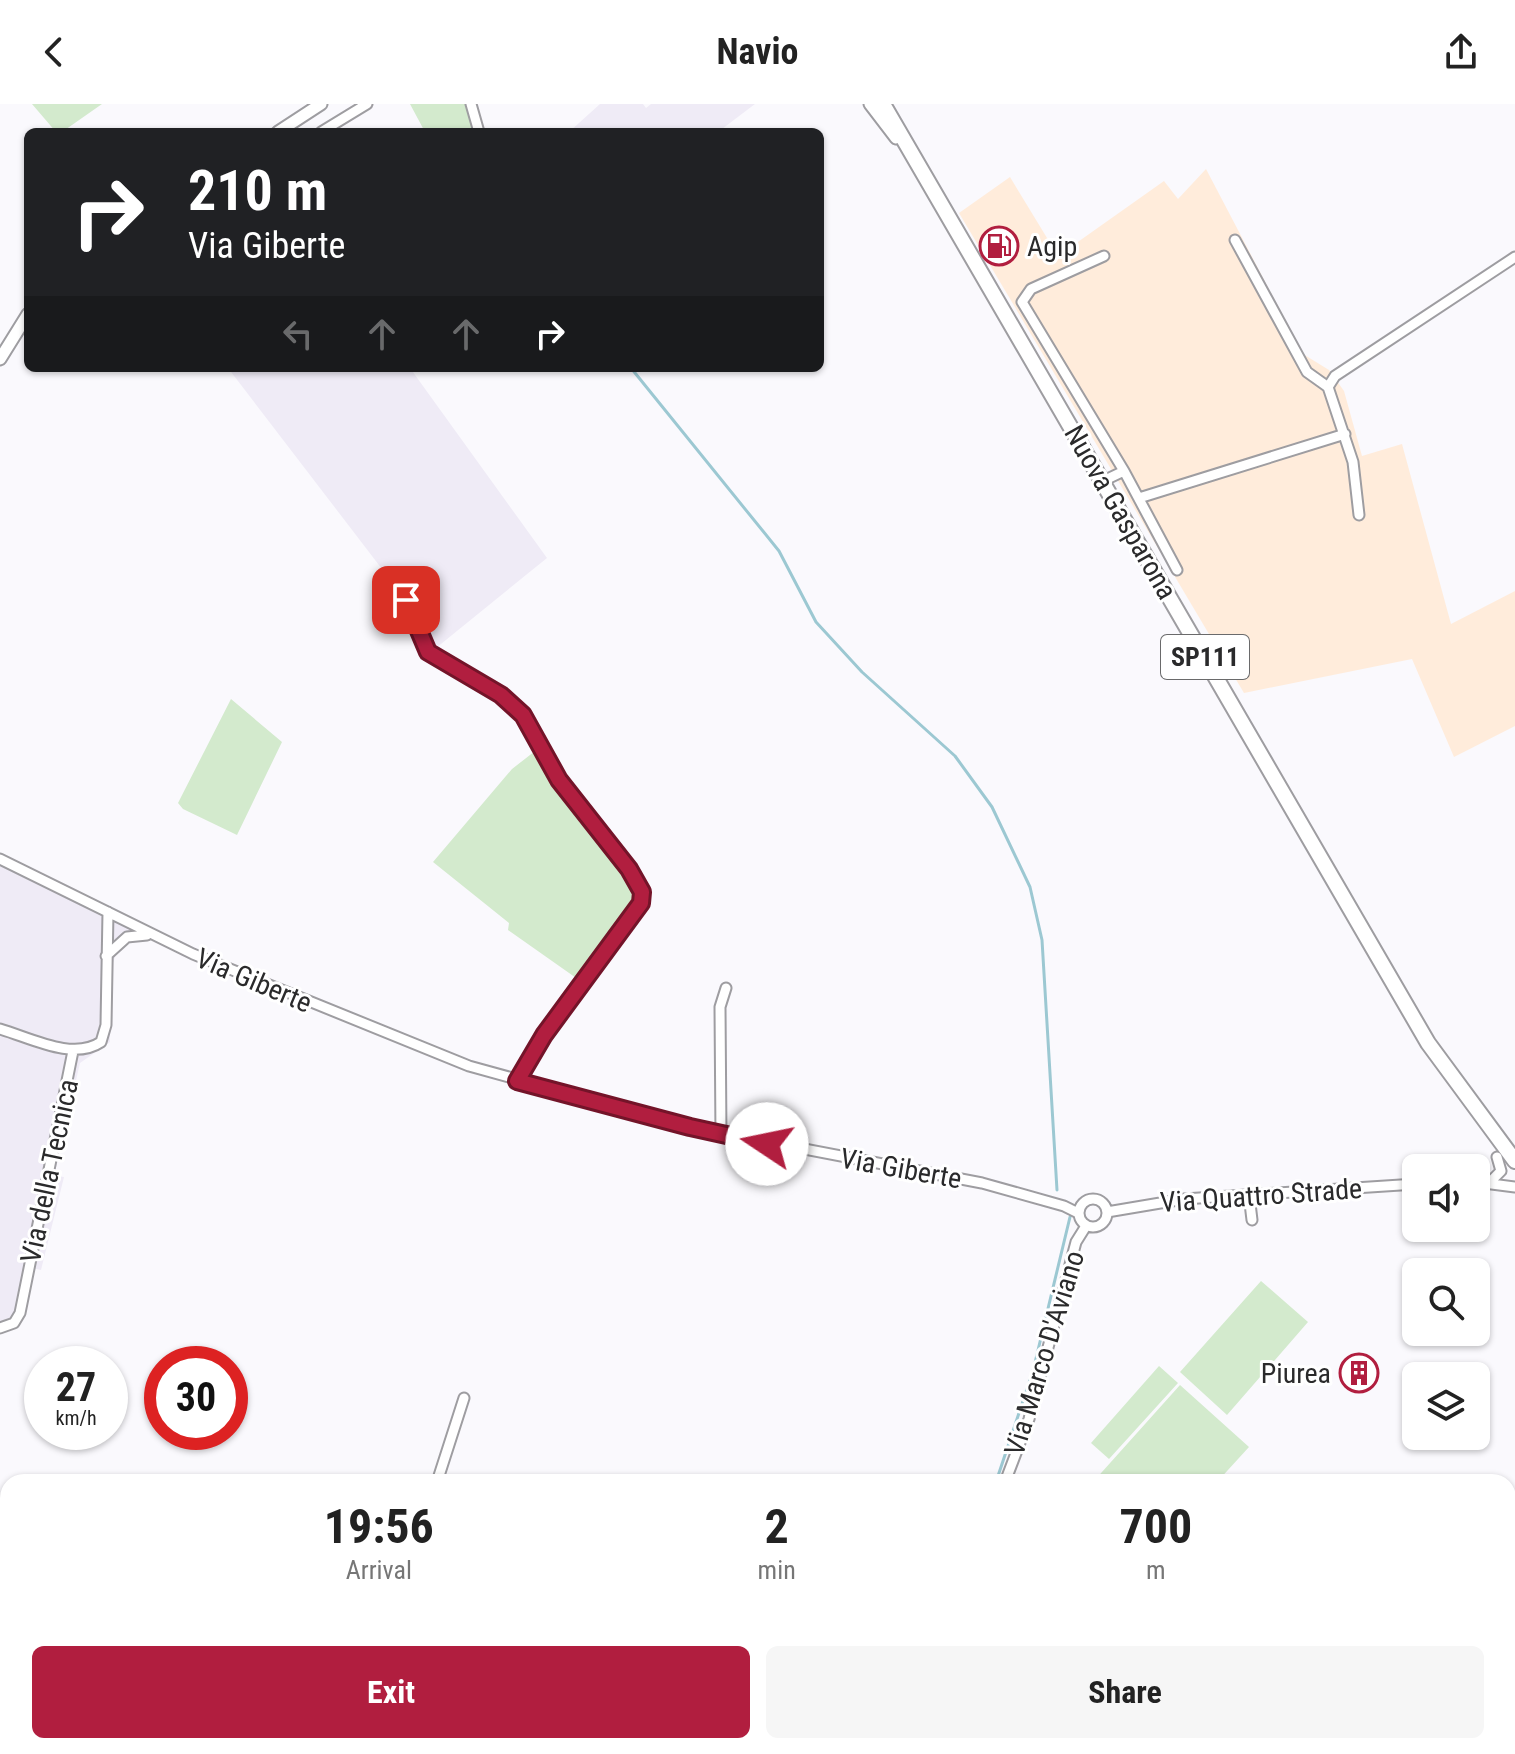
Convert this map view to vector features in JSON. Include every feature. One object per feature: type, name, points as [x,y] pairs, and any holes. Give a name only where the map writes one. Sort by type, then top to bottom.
[{"type":"main road","name":"Nuova Gasparona","points":[[883,104],[1428,1043],[1515,1161]]},
{"type":"street","points":[[284,128],[321,104]]},
{"type":"street","points":[[328,128],[367,104]]},
{"type":"street","points":[[471,104],[478,128]]},
{"type":"street","points":[[869,104],[947,213]]},
{"type":"street","points":[[1235,240],[1307,372],[1328,387],[1353,462],[1359,515]]},
{"type":"street","points":[[1104,256],[1031,289],[1022,302],[1124,471],[1177,570]]},
{"type":"street","points":[[1328,387],[1335,376],[1515,257]]},
{"type":"street","points":[[0,359],[24,320]]},
{"type":"street","points":[[1139,498],[1345,434]]},
{"type":"street","points":[[1103,481],[1124,471]]},
{"type":"street","points":[[415,583],[406,600],[428,652],[501,695],[523,715],[559,780],[622,859],[642,892],[641,903],[544,1035],[517,1081]]},
{"type":"street","name":"Via Giberte","points":[[0,859],[152,935],[322,1008],[517,1081],[721,1135],[970,1180],[1064,1206],[1078,1213]]},
{"type":"street","points":[[0,1029],[73,1051],[90,1050],[101,1042],[106,1025],[108,912]]},
{"type":"street","points":[[107,932],[123,919]]},
{"type":"street","points":[[120,941],[123,919]]},
{"type":"street","points":[[106,956],[120,941],[136,934],[152,935]]},
{"type":"street","points":[[721,1135],[720,1007],[726,988]]},
{"type":"street","name":"Via della Tecnica","points":[[0,1328],[14,1323],[20,1313],[73,1051]]},
{"type":"street","points":[[1491,1181],[1501,1171],[1497,1157]]},
{"type":"street","points":[[1491,1181],[1515,1187]]},
{"type":"street","name":"Via Quattro Strade","points":[[1107,1212],[1184,1199],[1402,1185]]},
{"type":"street","points":[[1249,1195],[1252,1220]]},
{"type":"street","points":[[1094,1199],[1103,1203],[1107,1212],[1102,1224],[1086,1226],[1078,1213],[1085,1201],[1094,1199]]},
{"type":"street","name":"Via Marco D'Aviano","points":[[1008,1474],[1029,1419],[1076,1242],[1086,1226]]},
{"type":"street","points":[[440,1474],[464,1398]]},
{"type":"shaded area","points":[[600,104],[643,104],[646,108],[651,104],[755,104],[723,128],[573,128]]},
{"type":"shaded area","points":[[1206,169],[1303,354],[1329,370],[1344,391],[1362,456],[1402,444],[1451,624],[1515,591],[1515,726],[1454,757],[1412,659],[1244,693],[959,213],[1010,177],[1058,256],[1164,181],[1178,199]]},
{"type":"shaded area","points":[[231,372],[413,372],[547,558],[436,648],[395,586]]},
{"type":"shaded area","points":[[0,864],[151,938],[119,946],[110,971],[110,1042],[80,1063],[54,1176],[64,1177],[41,1270],[32,1268],[18,1324],[0,1331]]},
{"type":"green space","points":[[32,104],[102,104],[68,128],[53,128]]},
{"type":"green space","points":[[410,104],[471,104],[474,128],[423,128]]},
{"type":"green space","points":[[231,699],[282,742],[237,835],[183,809],[178,803]]},
{"type":"green space","points":[[539,748],[638,882],[638,896],[579,980],[508,930],[509,923],[433,862],[512,769]]},
{"type":"green space","points":[[1261,1281],[1308,1322],[1227,1415],[1180,1372]]},
{"type":"green space","points":[[1159,1366],[1178,1383],[1109,1459],[1091,1443]]},
{"type":"green space","points":[[1180,1385],[1249,1447],[1224,1474],[1100,1474]]},
{"type":"waterway","points":[[634,372],[779,551],[816,622],[862,672],[955,756],[992,807],[1030,887],[1042,940],[1057,1190]]},
{"type":"waterway","points":[[999,1474],[1033,1371],[1070,1217]]},
{"type":"place","name":"Agip","points":[[999,246]]},
{"type":"place","name":"Piurea","points":[[1359,1373]]},
{"type":"route","points":[[406,600],[414,626],[428,652],[501,695],[523,715],[559,780],[607,839],[642,892],[641,903],[544,1035],[517,1081],[721,1135],[767,1144]]}]
